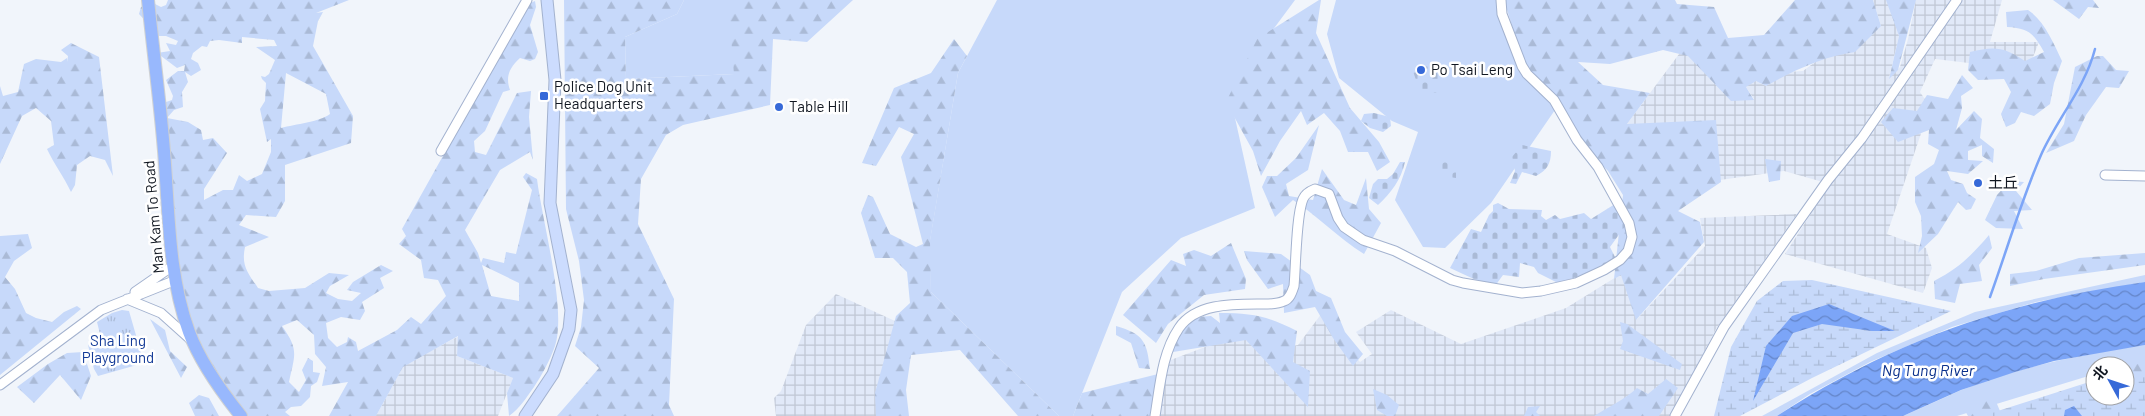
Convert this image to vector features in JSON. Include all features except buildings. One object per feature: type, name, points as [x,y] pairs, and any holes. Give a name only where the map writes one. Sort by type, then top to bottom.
[{"type":"main road","name":"Man Kam To Road","points":[[148,0],[160,109],[168,219],[176,280],[188,331],[202,359],[240,416]]},
{"type":"street","points":[[441,151],[527,0]]},
{"type":"street","points":[[525,416],[553,374],[569,329],[571,310],[550,203],[555,80],[548,0]]},
{"type":"street","points":[[1155,416],[1165,356],[1178,328],[1185,320],[1194,314],[1222,305],[1276,303],[1285,301],[1290,296],[1294,286],[1299,218],[1303,200],[1307,193],[1314,189],[1329,194],[1338,218],[1344,226],[1363,240],[1395,251],[1452,280],[1463,283],[1522,293],[1541,291],[1576,283],[1604,270],[1620,260],[1628,251],[1632,237],[1629,223],[1598,167],[1577,140],[1554,100],[1527,74],[1522,66],[1502,14],[1502,0]]},
{"type":"street","points":[[1675,416],[1724,327],[1828,180],[1862,138],[1957,0]]},
{"type":"street","points":[[2105,175],[2145,176]]},
{"type":"street","points":[[127,299],[174,265]]},
{"type":"street","points":[[0,385],[101,310],[176,280]]},
{"type":"street","points":[[127,299],[161,313],[194,343]]},
{"type":"shaded area","points":[[1873,0],[1889,0],[1899,36],[1889,78],[1900,67],[1916,0],[2002,0],[1990,42],[2039,42],[2028,70],[1935,59],[1920,92],[1930,107],[1887,234],[1926,248],[1932,268],[1923,293],[1785,254],[1830,184],[1784,171],[1720,180],[1627,124],[1682,50],[1733,95],[1754,99],[1746,87],[1752,79],[1766,86],[1786,72],[1803,71],[1830,51],[1881,26]]},
{"type":"shaded area","points":[[1797,214],[1716,329],[1675,409],[1679,416],[1159,416],[1168,361],[1258,327],[1280,348],[1298,345],[1322,313],[1360,362],[1372,354],[1356,332],[1391,310],[1461,344],[1566,308],[1621,274],[1637,319],[1705,246],[1700,218]]},
{"type":"shaded area","points":[[836,294],[895,321],[880,400],[881,416],[776,416],[774,398],[781,391],[806,325]]},
{"type":"shaded area","points":[[459,336],[457,356],[513,378],[498,416],[376,416],[404,365]]},
{"type":"green space","points":[[168,0],[349,0],[316,13],[323,12],[318,21],[313,46],[353,116],[351,143],[285,165],[285,201],[276,217],[246,215],[239,225],[269,237],[245,247],[245,264],[248,273],[258,288],[269,291],[305,288],[329,273],[349,275],[330,286],[326,293],[338,299],[352,301],[361,293],[347,290],[353,282],[381,265],[393,271],[380,278],[384,288],[362,302],[365,311],[360,320],[341,317],[326,323],[328,338],[337,347],[347,342],[348,337],[356,342],[358,351],[397,330],[411,317],[421,324],[446,296],[438,280],[424,278],[421,260],[399,244],[406,236],[402,229],[528,4],[535,1],[536,7],[530,25],[538,52],[535,59],[530,61],[520,58],[514,65],[508,76],[510,90],[503,92],[485,131],[474,141],[475,152],[486,155],[517,93],[531,91],[529,117],[533,160],[530,152],[500,170],[465,230],[478,253],[481,263],[483,258],[504,263],[506,252],[516,254],[532,190],[523,177],[526,173],[537,179],[556,288],[558,330],[555,346],[543,372],[534,387],[513,413],[509,416],[507,393],[513,378],[457,356],[458,336],[403,367],[376,416],[329,416],[348,382],[322,386],[326,367],[315,354],[314,335],[297,320],[282,326],[291,341],[294,352],[289,382],[299,392],[306,380],[302,370],[308,358],[313,361],[313,372],[320,373],[317,382],[311,386],[310,397],[301,406],[291,407],[285,412],[290,416],[244,416],[235,408],[186,320],[160,104],[172,100],[173,96],[166,80],[178,71],[184,71],[185,65],[177,68],[157,53],[170,51],[166,43],[176,45],[178,41],[166,36],[156,36],[153,29],[139,14],[141,7],[153,3],[161,7],[166,5]],"holes":[[[242,37],[274,40],[277,46],[256,47],[275,60],[269,74],[265,77],[261,76],[266,83],[265,101],[260,109],[267,142],[271,139],[271,152],[262,174],[247,181],[239,175],[233,190],[223,190],[204,200],[204,189],[227,153],[213,138],[203,140],[201,130],[188,122],[167,118],[174,110],[183,107],[182,92],[188,82],[185,72],[191,76],[201,70],[198,63],[191,59],[193,53],[202,46],[207,47],[210,41],[219,40],[242,43]],[[286,73],[326,94],[330,114],[314,121],[281,128]],[[482,265],[519,283],[519,301],[491,296]]]},
{"type":"green space","points":[[564,0],[684,0],[677,14],[625,37],[626,79],[734,74],[729,14],[738,0],[853,0],[807,42],[773,39],[770,105],[683,125],[666,135],[641,179],[638,224],[674,299],[669,405],[674,416],[557,416],[599,368],[575,346],[581,327],[584,300],[579,261],[566,209]]},
{"type":"green space","points":[[684,0],[742,0],[734,74],[626,79],[625,37],[677,14]]},
{"type":"green space","points":[[997,0],[1295,0],[1272,31],[1233,109],[1255,208],[1181,238],[1122,292],[1073,416],[1059,416],[931,292],[929,246],[958,73]]},
{"type":"green space","points":[[1321,0],[1316,33],[1350,108],[1379,142],[1390,162],[1377,171],[1368,152],[1348,152],[1340,131],[1324,113],[1307,125],[1301,111],[1280,141],[1261,176],[1253,151],[1226,102],[1257,39]]},
{"type":"green space","points":[[1336,0],[1503,0],[1517,53],[1557,107],[1491,203],[1445,248],[1423,247],[1395,200],[1418,132],[1392,121],[1339,78],[1327,34]]},
{"type":"green space","points":[[1504,0],[1675,0],[1677,4],[1714,7],[1728,38],[1764,35],[1795,0],[1873,0],[1881,26],[1855,52],[1809,65],[1766,86],[1756,81],[1746,87],[1754,100],[1731,101],[1688,56],[1663,50],[1610,64],[1578,62],[1603,85],[1650,93],[1627,124],[1716,120],[1721,182],[1678,211],[1700,222],[1704,242],[1636,320],[1621,275],[1614,279],[1623,195],[1608,171],[1577,140],[1527,74]]},
{"type":"green space","points":[[1886,0],[1916,0],[1898,70],[1889,79],[1899,36]]},
{"type":"green space","points":[[2053,0],[2093,0],[2099,8],[2088,7],[2079,19]]},
{"type":"green space","points":[[2028,10],[2044,26],[2062,61],[2054,83],[2050,104],[2034,116],[2021,112],[2015,123],[2006,127],[2001,114],[2011,92],[2004,79],[1978,80],[1968,70],[1970,52],[1999,49],[2005,50],[2025,61],[2044,52],[2030,33],[2021,29],[2007,27],[2006,12]]},
{"type":"green space","points":[[954,39],[967,56],[958,73],[930,241],[931,292],[1059,416],[1018,416],[960,350],[911,355],[906,390],[909,416],[876,416],[875,393],[896,316],[910,303],[907,272],[893,258],[875,258],[861,213],[868,195],[873,197],[890,234],[916,247],[923,244],[901,157],[914,134],[899,127],[876,166],[862,163],[894,88],[931,73]]},
{"type":"green space","points":[[71,43],[99,57],[113,176],[105,160],[90,156],[77,165],[75,185],[71,192],[47,149],[54,145],[51,121],[36,108],[22,116],[0,164],[0,86],[3,96],[18,92],[24,64],[36,59],[61,62],[67,58],[67,62],[68,56],[61,50]]},
{"type":"green space","points":[[2097,56],[2103,56],[2116,70],[2129,71],[2119,88],[2106,87],[2086,115],[2074,141],[2046,153],[2064,124],[2075,67]]},
{"type":"green space","points":[[1411,65],[1441,68],[1439,93],[1416,92],[1416,80]]},
{"type":"green space","points":[[1962,75],[1973,88],[1961,96],[1962,108],[1956,130],[1974,111],[1982,119],[1980,138],[1994,149],[1993,163],[1982,156],[1982,145],[1968,151],[1968,160],[1983,161],[1968,174],[1947,171],[1951,180],[1963,184],[1967,193],[1976,199],[1971,209],[1966,210],[1958,202],[1938,234],[1918,253],[1922,236],[1921,216],[1915,202],[1915,177],[1934,164],[1939,150],[1928,144],[1929,130],[1898,142],[1881,122],[1893,108],[1917,111],[1927,95],[1948,99]]},
{"type":"green space","points":[[1374,113],[1390,117],[1391,126],[1383,132],[1370,128],[1361,121],[1364,114]]},
{"type":"green space","points":[[1319,125],[1308,170],[1286,184],[1289,196],[1313,200],[1322,169],[1344,200],[1356,205],[1366,178],[1369,209],[1381,223],[1364,254],[1293,200],[1275,217],[1262,187],[1267,176],[1277,176],[1296,158]]},
{"type":"green space","points":[[1522,145],[1551,151],[1550,160],[1546,169],[1536,176],[1522,172],[1516,184],[1510,183],[1515,171],[1512,157]]},
{"type":"green space","points":[[1765,159],[1781,161],[1780,180],[1769,182]]},
{"type":"green space","points":[[1448,160],[1456,165],[1456,178],[1443,176],[1441,163]]},
{"type":"green space","points":[[1400,162],[1405,162],[1398,180],[1378,205],[1369,198],[1373,184],[1378,179],[1387,179],[1393,174]]},
{"type":"green space","points":[[2010,181],[2024,182],[2016,191],[2032,210],[2014,211],[2023,229],[1996,228],[1985,220],[1997,195]]},
{"type":"green space","points":[[1498,203],[1509,209],[1542,210],[1541,216],[1546,220],[1555,215],[1560,219],[1584,213],[1591,219],[1615,204],[1626,225],[1610,247],[1616,259],[1592,272],[1558,283],[1538,273],[1534,267],[1520,263],[1519,277],[1503,275],[1495,286],[1450,268],[1471,229],[1481,232],[1493,211],[1493,205]]},
{"type":"green space","points":[[28,234],[32,248],[14,261],[5,277],[15,289],[26,313],[52,322],[64,312],[77,306],[81,309],[0,375],[0,236]]},
{"type":"green space","points":[[1989,235],[1992,248],[1979,265],[1982,281],[1960,284],[1955,303],[1935,299],[1934,281],[1964,261]]},
{"type":"green space","points":[[1231,243],[1246,279],[1245,289],[1204,295],[1168,324],[1156,343],[1123,315],[1171,260],[1186,266],[1183,254],[1194,250],[1211,256]]},
{"type":"green space","points":[[1244,251],[1281,254],[1310,275],[1316,291],[1331,298],[1345,332],[1363,354],[1353,366],[1333,338],[1315,307],[1284,313],[1283,284],[1268,289],[1247,260]]},
{"type":"green space","points":[[2145,253],[2145,265],[2044,279],[2010,286],[2010,274],[2036,271],[2079,258]]},
{"type":"green space","points":[[2145,275],[2145,282],[2036,302],[1952,327],[1870,362],[1810,394],[1777,416],[1762,416],[1877,353],[1975,312]]},
{"type":"green space","points":[[1812,280],[1951,311],[1812,378],[1740,416],[1714,416],[1731,347],[1757,301],[1783,281]]},
{"type":"green space","name":"Sha Ling Playground","points":[[122,310],[129,311],[144,363],[98,376],[94,369],[88,345],[101,338],[97,322],[112,313]]},
{"type":"green space","points":[[1219,313],[1260,316],[1297,331],[1293,362],[1310,371],[1308,407],[1246,340],[1173,352],[1181,318],[1211,316],[1220,323]]},
{"type":"green space","points":[[150,319],[165,330],[170,351],[187,367],[181,378]]},
{"type":"green space","points":[[1620,322],[1627,324],[1682,364],[1680,370],[1620,349],[1623,341]]},
{"type":"green space","points":[[1116,326],[1133,332],[1142,340],[1147,352],[1150,369],[1139,368],[1131,343],[1116,335]]},
{"type":"green space","points":[[2145,345],[2145,368],[2135,368],[2135,356],[2085,356],[2085,377],[1957,416],[1903,416],[1959,391],[2004,375],[2074,357]]},
{"type":"green space","points":[[83,352],[91,376],[81,400],[60,375],[34,403],[17,387],[48,364],[67,353]]},
{"type":"green space","points":[[2145,363],[2145,384],[2135,389],[2135,364]]},
{"type":"green space","points":[[1162,373],[1159,416],[1073,416],[1082,393]]},
{"type":"green space","points":[[2145,375],[2145,416],[1982,416],[2085,383],[2085,406],[2135,406],[2135,376]]},
{"type":"green space","points":[[1666,379],[1678,388],[1659,416],[1594,416],[1637,388],[1648,394]]},
{"type":"green space","points":[[1373,389],[1387,395],[1399,405],[1395,416],[1387,416],[1377,410]]},
{"type":"green space","points":[[199,395],[209,398],[219,416],[195,416],[189,403]]},
{"type":"green space","points":[[1989,398],[1995,399],[2002,416],[1968,416],[1964,409]]},
{"type":"green space","points":[[1540,406],[1536,412],[1540,416],[1524,416],[1528,407]]},
{"type":"water","name":"Ng Tung River","points":[[2145,282],[2145,345],[2054,361],[2015,372],[1961,390],[1903,416],[1777,416],[1820,389],[1864,366],[1953,328],[2046,300]]},
{"type":"water","points":[[1829,304],[1895,331],[1872,331],[1822,324],[1793,333],[1753,401],[1766,346],[1792,316]]},
{"type":"water","points":[[2074,406],[2082,416],[2064,416],[2065,410]]},
{"type":"waterway","points":[[1990,297],[2041,155],[2085,77],[2095,49]]},
{"type":"place","name":"Po Tsai Leng","points":[[1421,70]]},
{"type":"place","name":"Police Dog Unit Headquarters","points":[[544,96]]},
{"type":"place","name":"Table Hill","points":[[779,107]]},
{"type":"place","name":"土丘","points":[[1978,183]]}]
